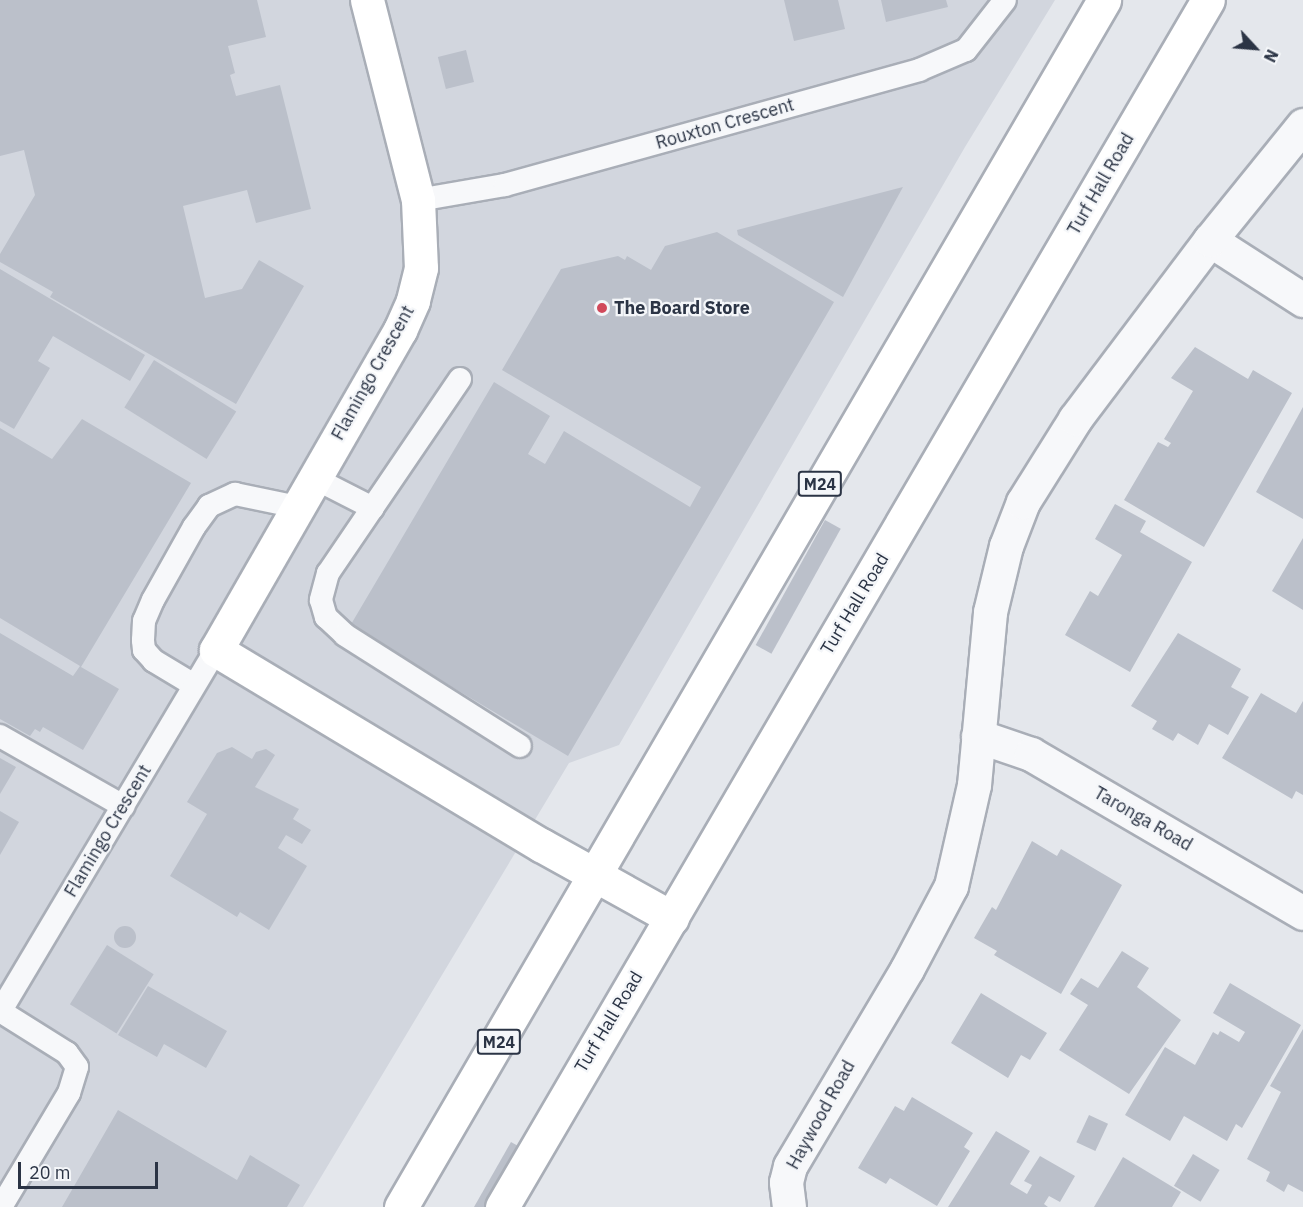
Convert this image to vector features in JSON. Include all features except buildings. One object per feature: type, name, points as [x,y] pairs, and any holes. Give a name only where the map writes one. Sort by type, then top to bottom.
[{"type":"main road","name":"Flamingo Crescent","points":[[216,650],[413,301],[421,268],[418,200],[367,0]]},
{"type":"main road","name":"M24","points":[[401,1207],[596,876],[1011,154],[1104,0]]},
{"type":"main road","name":"Turf Hall Road","points":[[502,1207],[1208,0]]},
{"type":"main road","points":[[216,650],[596,876],[672,918]]},
{"type":"street","points":[[978,736],[990,612],[1006,546],[1023,502],[1075,419],[1210,240],[1303,125]]},
{"type":"street","points":[[1210,240],[1303,300]]},
{"type":"street","name":"Taronga Road","points":[[978,736],[1030,754],[1303,913]]},
{"type":"street","name":"Haywood Road","points":[[789,1207],[786,1192],[790,1166],[951,886],[974,785],[978,736]]},
{"type":"lane","name":"Rouxton Crescent","points":[[418,200],[505,185],[937,64],[966,50],[1005,0]]},
{"type":"lane","points":[[460,379],[328,573],[321,600],[326,617],[345,636],[520,746]]},
{"type":"lane","points":[[314,478],[373,508]]},
{"type":"lane","points":[[194,685],[154,660],[144,650],[143,640],[144,621],[153,600],[194,527],[209,506],[235,494],[298,507]]},
{"type":"lane","name":"Flamingo Crescent","points":[[0,1012],[216,650]]},
{"type":"lane","points":[[0,736],[123,806]]},
{"type":"lane","points":[[0,1012],[67,1053],[77,1066],[69,1093],[1,1207]]},
{"type":"shaded area","points":[[0,0],[1055,0],[965,147],[619,745],[569,763],[303,1207],[0,1207]]},
{"type":"place","name":"The Board Store","points":[[602,308]]}]
